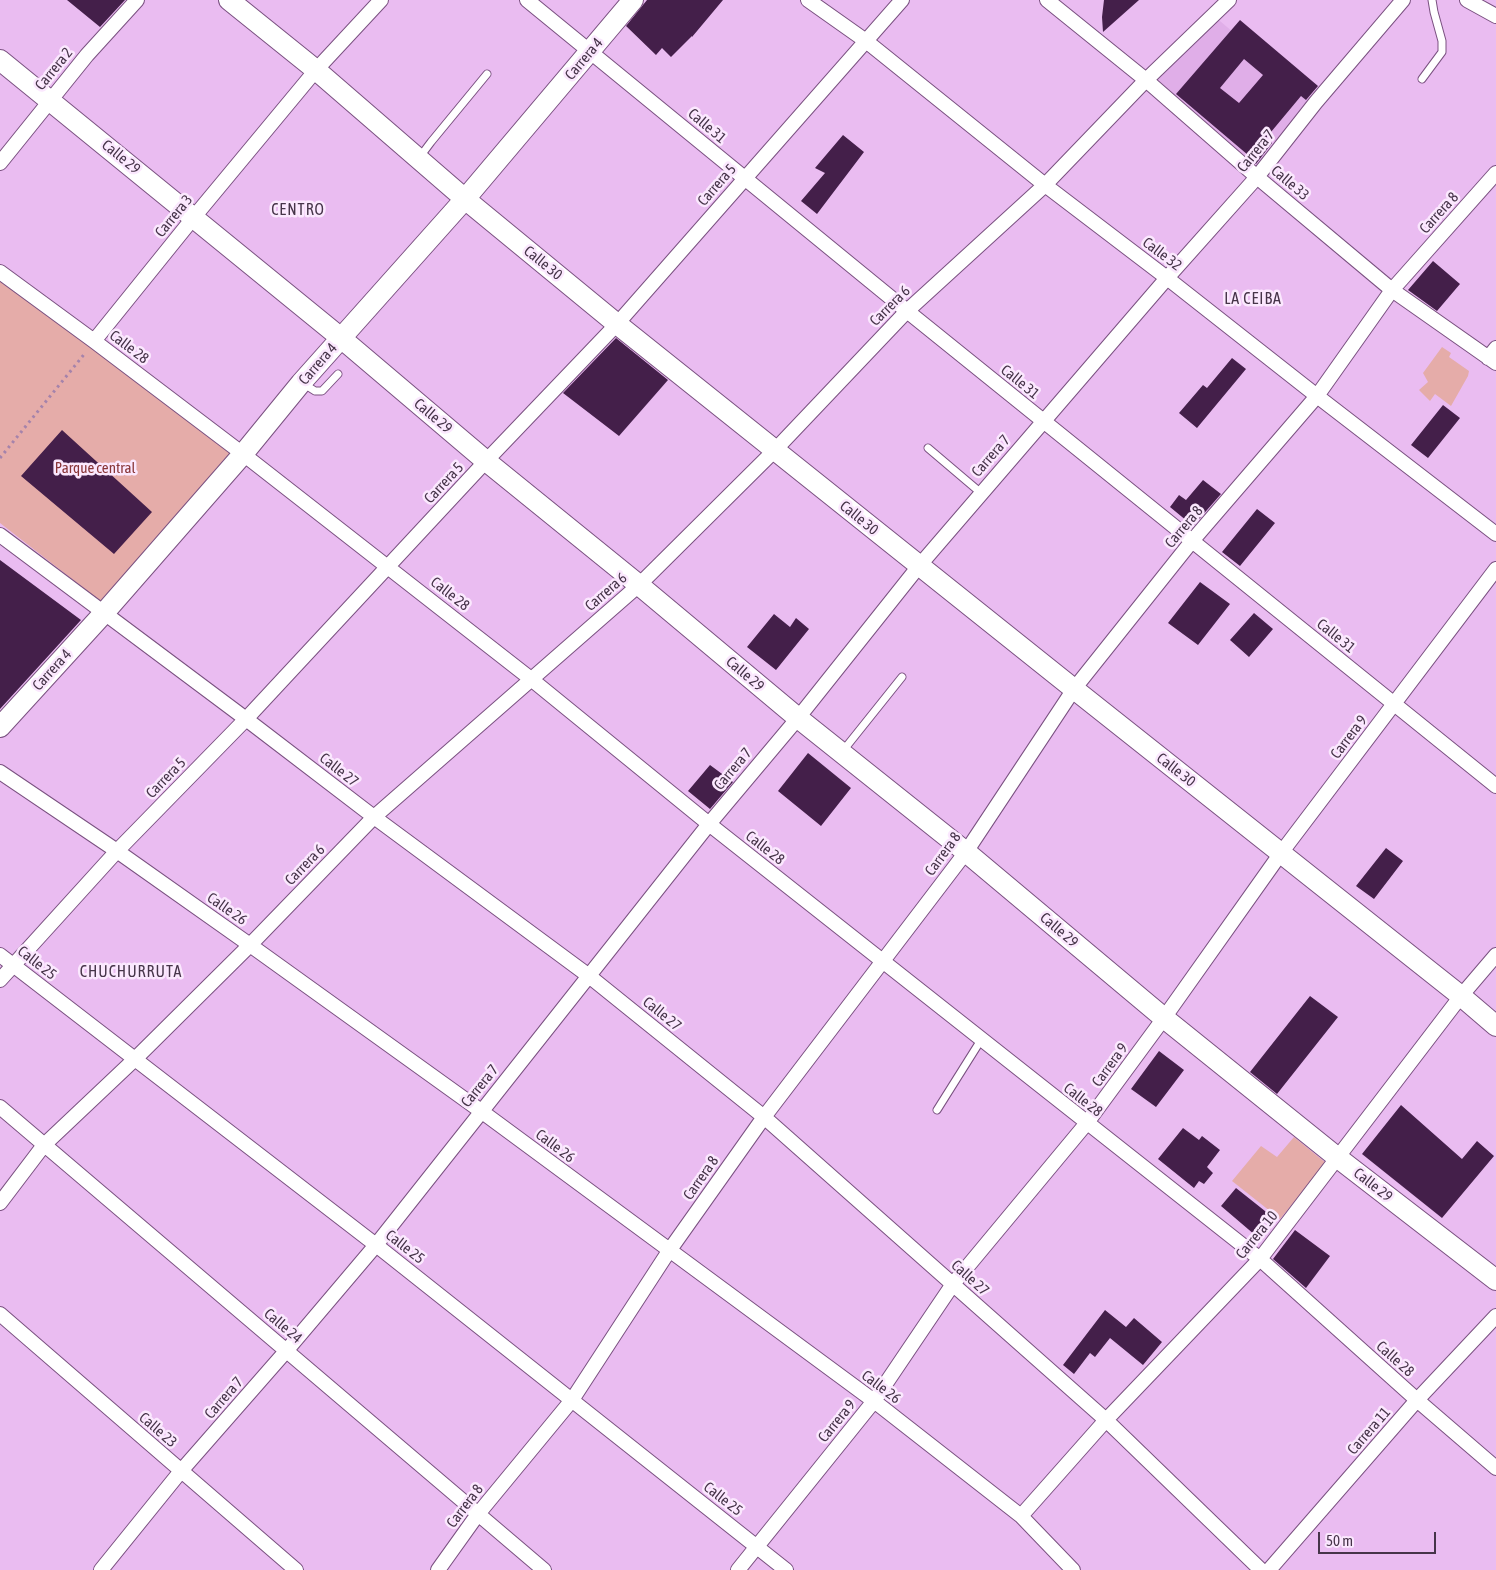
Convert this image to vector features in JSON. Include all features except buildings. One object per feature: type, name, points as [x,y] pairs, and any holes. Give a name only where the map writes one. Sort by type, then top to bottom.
[{"type":"street","name":"Carrera 2","points":[[0,163],[87,55],[137,0]]},
{"type":"street","name":"Calle 30","points":[[229,0],[316,70],[465,199],[617,324],[1074,690],[1461,996],[1496,1026]]},
{"type":"street","name":"Carrera 3","points":[[94,341],[316,70],[381,0]]},
{"type":"street","name":"Calle 31","points":[[527,0],[906,311],[1496,786]]},
{"type":"street","name":"Carrera 4","points":[[0,727],[104,613],[243,454],[301,383],[465,199],[633,0]]},
{"type":"street","name":"Calle 32","points":[[808,0],[866,42],[1045,185],[1496,534]]},
{"type":"street","name":"Carrera 5","points":[[0,980],[117,851],[246,719],[486,461],[617,324],[902,0]]},
{"type":"street","name":"Calle 33","points":[[1047,0],[1146,80],[1257,177],[1392,290],[1493,356]]},
{"type":"street","name":"Carrera 6","points":[[0,1204],[44,1145],[135,1059],[374,818],[639,585],[774,450],[906,311],[1045,185],[1146,80],[1230,0]]},
{"type":"street","name":"Carrera 7","points":[[101,1570],[181,1471],[376,1245],[708,824],[798,718],[919,566],[1167,278],[1257,177],[1316,102],[1403,0]]},
{"type":"street","points":[[1467,0],[1496,16]]},
{"type":"street","name":"Calle 29","points":[[0,60],[341,338],[486,461],[639,585],[798,718],[966,852],[1164,1018],[1338,1158],[1496,1280]]},
{"type":"street","name":"Carrera 8","points":[[438,1570],[478,1514],[572,1400],[669,1251],[764,1117],[966,852],[1074,690],[1192,541],[1317,396],[1392,290],[1496,174]]},
{"type":"street","name":"Calle 28","points":[[0,272],[94,341],[388,566],[532,679],[708,824],[883,960],[1086,1124],[1260,1260],[1496,1468]]},
{"type":"street","name":"Calle 27","points":[[0,535],[246,719],[374,818],[589,976],[764,1117],[1106,1420],[1261,1570]]},
{"type":"street","name":"Carrera 9","points":[[738,1570],[874,1401],[953,1284],[1086,1124],[1281,853],[1496,569]]},
{"type":"street","name":"Calle 26","points":[[0,772],[117,851],[481,1111],[874,1401],[1021,1516],[1073,1570]]},
{"type":"street","name":"Carrera 10","points":[[1021,1516],[1106,1420],[1260,1260],[1461,996],[1496,955]]},
{"type":"street","name":"Calle 25","points":[[0,956],[376,1245],[786,1570]]},
{"type":"street","name":"Calle 24","points":[[0,1107],[544,1570]]},
{"type":"street","name":"Calle 23","points":[[0,1314],[296,1570]]},
{"type":"street","name":"Carrera 11","points":[[1269,1570],[1417,1400],[1496,1316]]},
{"type":"lane","points":[[1422,79],[1442,52],[1442,41],[1432,0]]},
{"type":"lane","points":[[419,158],[487,74]]},
{"type":"lane","points":[[301,383],[315,391],[322,391],[338,374]]},
{"type":"lane","points":[[928,448],[981,493]]},
{"type":"lane","points":[[842,752],[902,677]]},
{"type":"lane","points":[[937,1110],[981,1040]]},
{"type":"path","points":[[0,458],[94,341]]},
{"type":"shaded area","points":[[1214,16],[1316,102],[1279,145],[1263,132],[1240,161],[1146,80]]},
{"type":"green space","name":"Parque central","points":[[0,276],[234,454],[104,604],[0,523]]},
{"type":"green space","points":[[1442,347],[1451,353],[1449,357],[1469,371],[1451,406],[1435,394],[1430,401],[1419,390],[1428,382],[1423,373]]},
{"type":"green space","points":[[1294,1137],[1326,1163],[1280,1219],[1232,1181],[1261,1146],[1277,1157]]},
{"type":"district","name":"CENTRO","points":[[298,210]]},
{"type":"district","name":"LA CEIBA","points":[[1253,299]]},
{"type":"district","name":"CHUCHURRUTA","points":[[131,972]]}]
